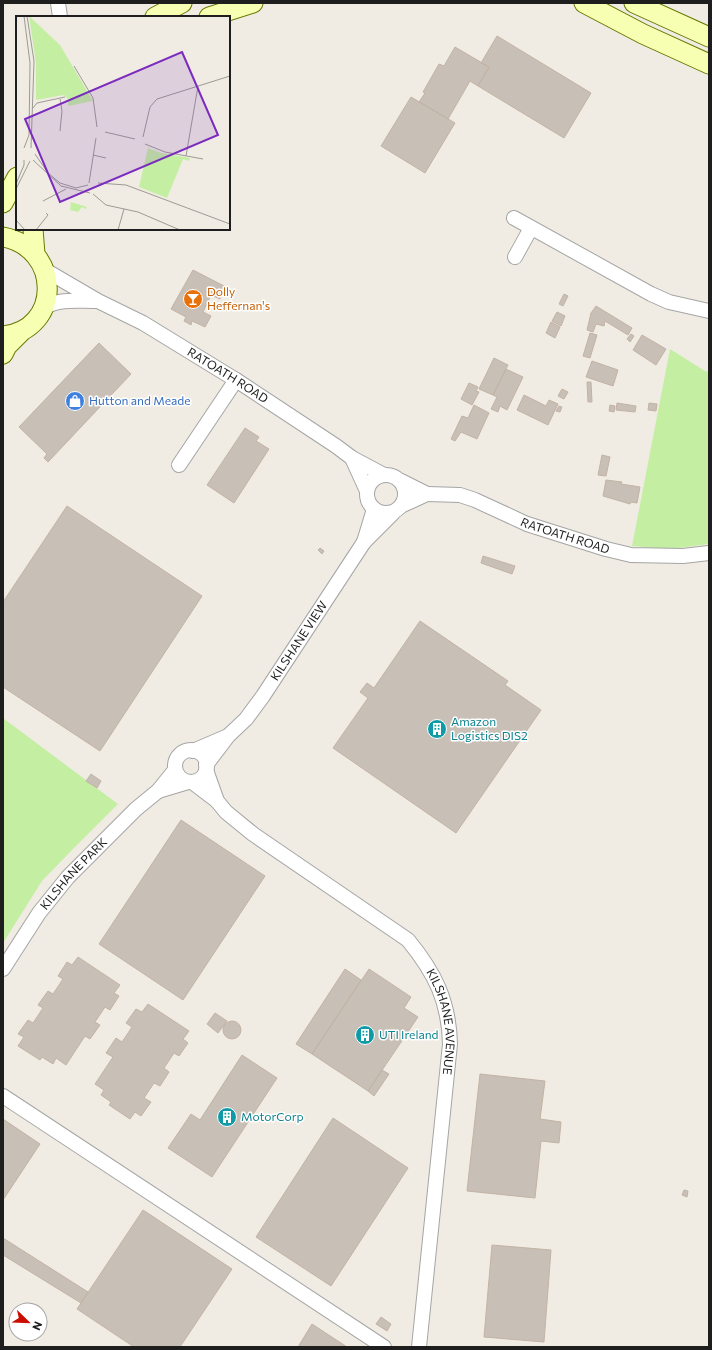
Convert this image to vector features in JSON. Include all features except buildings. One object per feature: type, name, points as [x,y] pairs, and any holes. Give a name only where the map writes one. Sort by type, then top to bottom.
[{"type":"street","points":[[58,3],[60,16]]},
{"type":"street","points":[[157,16],[182,3]]},
{"type":"street","points":[[213,16],[253,3]]},
{"type":"street","points":[[584,3],[643,34],[704,63]]},
{"type":"street","points":[[634,3],[709,37]]},
{"type":"street","points":[[3,203],[16,179]]},
{"type":"street","points":[[514,218],[651,294],[677,304],[709,310]]},
{"type":"street","points":[[515,257],[531,228]]},
{"type":"street","points":[[33,230],[35,254]]},
{"type":"street","points":[[3,237],[25,245],[35,254],[45,270],[48,290],[43,308],[34,322],[7,346],[3,354]]},
{"type":"street","name":"RATOATH ROAD","points":[[45,270],[98,301],[143,323],[236,380],[352,458],[384,475]]},
{"type":"street","name":"RATOATH ROAD","points":[[43,308],[53,302],[66,300],[98,301]]},
{"type":"street","points":[[3,336],[22,332]]},
{"type":"street","points":[[179,465],[236,380]]},
{"type":"street","name":"RATOATH ROAD","points":[[352,458],[367,491]]},
{"type":"street","points":[[384,475],[396,477],[401,481],[406,494],[398,509],[380,512],[374,509],[367,498],[367,491],[374,480],[384,475]]},
{"type":"street","name":"RATOATH ROAD","points":[[401,481],[427,494],[460,495],[475,500],[528,524],[599,547],[631,555],[676,556],[709,553]]},
{"type":"street","name":"RATOATH ROAD","points":[[398,509],[427,494]]},
{"type":"street","name":"KILSHANE VIEW","points":[[364,542],[374,509]]},
{"type":"street","name":"KILSHANE VIEW","points":[[206,767],[228,736],[246,719],[364,542],[398,509]]},
{"type":"street","name":"KILSHANE VIEW","points":[[193,751],[228,736]]},
{"type":"street","points":[[188,751],[193,751],[202,756],[206,767],[201,778],[190,782],[180,778],[175,770],[176,760],[179,755],[188,751]]},
{"type":"street","name":"KILSHANE AVENUE","points":[[206,767],[217,801]]},
{"type":"street","name":"KILSHANE PARK","points":[[3,969],[40,913],[68,877],[136,809],[158,791],[175,770]]},
{"type":"street","name":"KILSHANE AVENUE","points":[[190,782],[217,801],[231,816],[253,834],[408,940],[424,959],[439,987],[449,1018],[450,1044],[419,1347]]},
{"type":"street","name":"KILSHANE PARK","points":[[158,791],[190,782]]},
{"type":"street","points":[[3,1096],[384,1347]]},
{"type":"green space","points":[[670,349],[709,372],[709,544],[670,549],[632,546]]},
{"type":"green space","points":[[3,718],[118,804],[42,881],[3,943]]},
{"type":"place","name":"Dolly Heffernan's","points":[[193,299]]},
{"type":"place","name":"Hutton and Meade","points":[[75,401]]},
{"type":"place","name":"Amazon Logistics DIS2","points":[[437,729]]},
{"type":"place","name":"UTI Ireland","points":[[365,1035]]},
{"type":"place","name":"MotorCorp","points":[[227,1117]]}]
